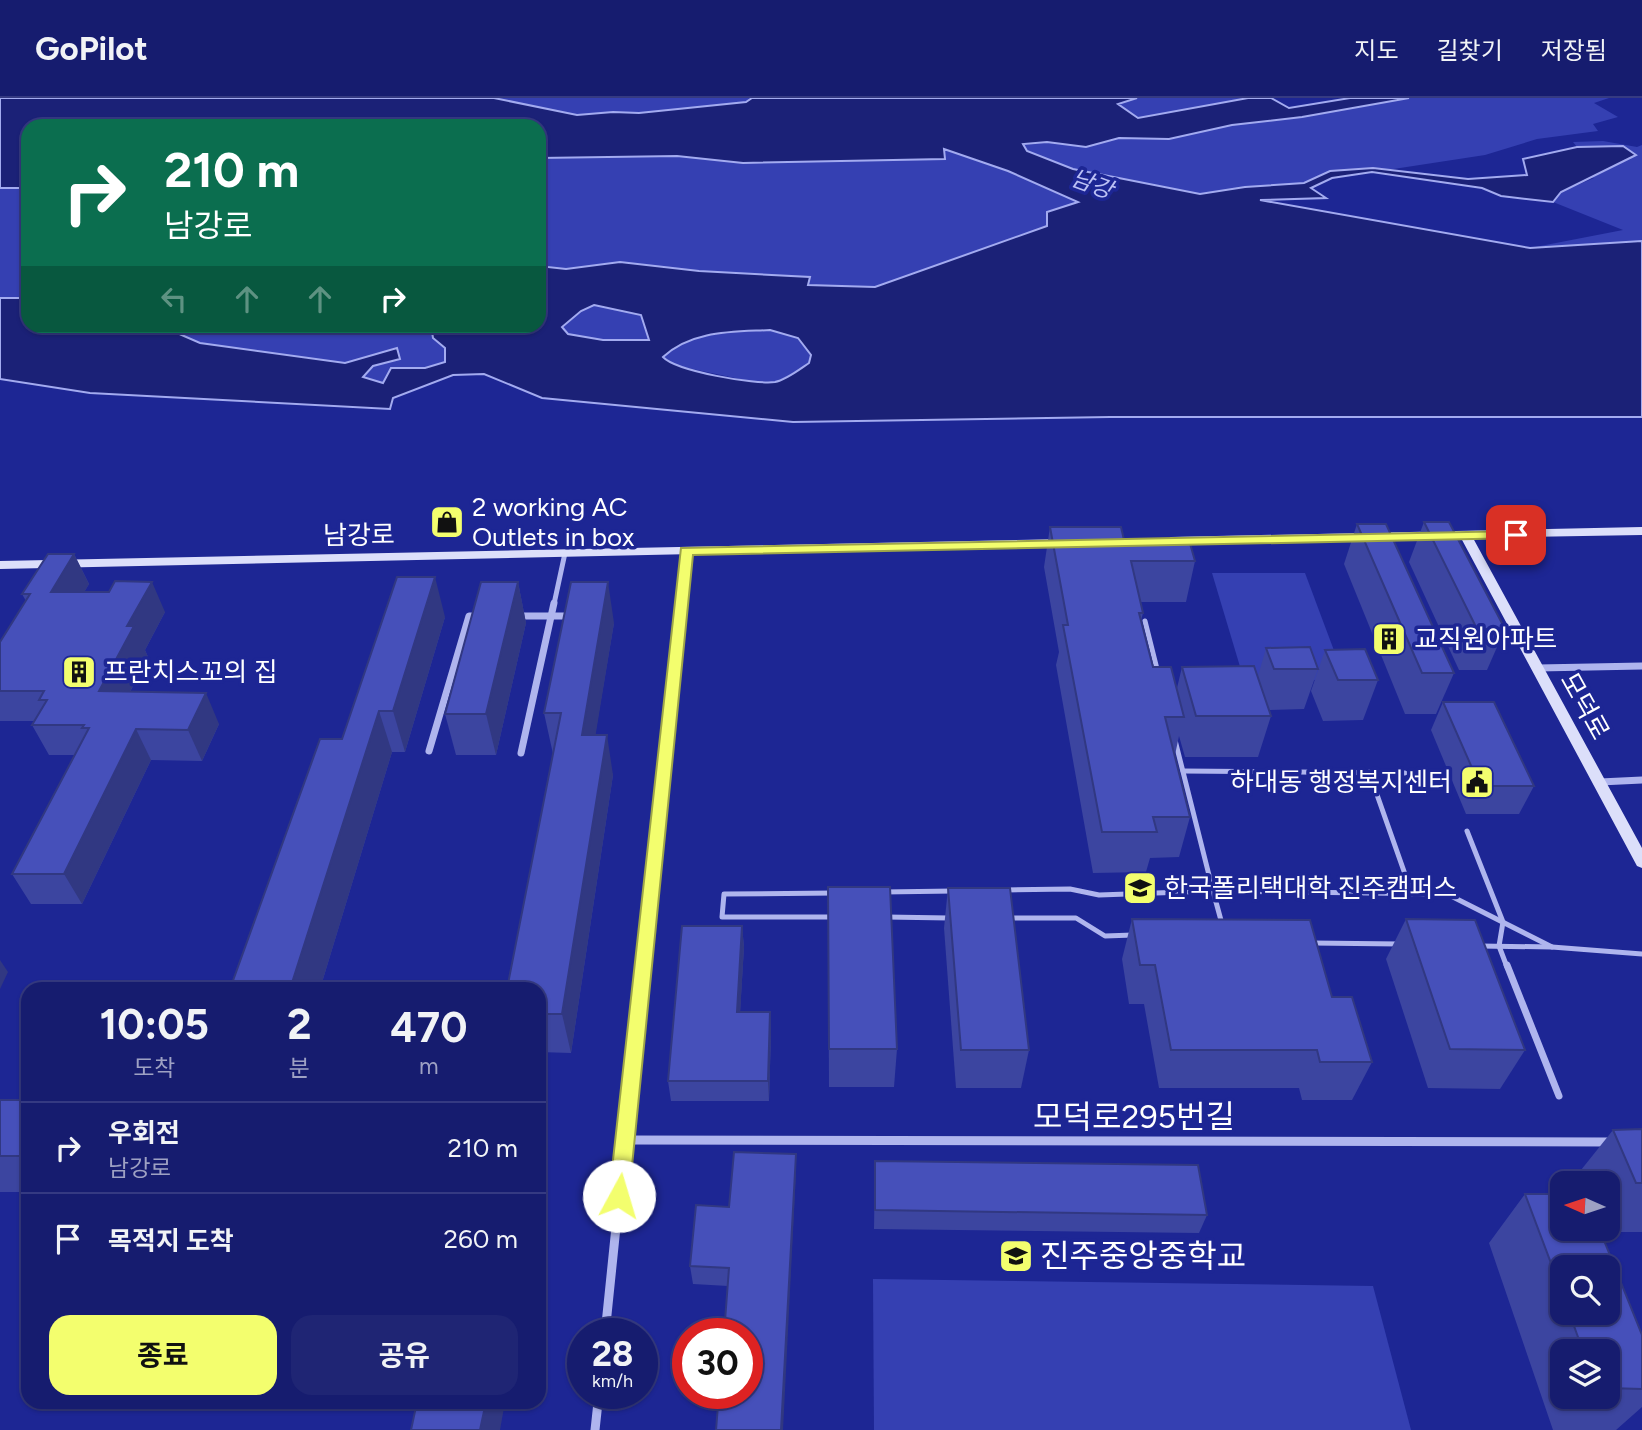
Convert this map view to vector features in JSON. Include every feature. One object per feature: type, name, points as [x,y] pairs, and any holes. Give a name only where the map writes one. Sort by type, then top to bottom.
[{"type":"street","points":[[1152,542],[1642,531]]},
{"type":"street","name":"모덕로","points":[[1466,536],[1642,862]]},
{"type":"street","name":"남강로","points":[[0,565],[1084,543]]},
{"type":"street","points":[[607,1318],[686,551]]},
{"type":"street","points":[[521,753],[565,553]]},
{"type":"street","points":[[429,751],[470,616],[483,616]]},
{"type":"street","points":[[511,616],[576,616]]},
{"type":"street","points":[[1538,668],[1642,666]]},
{"type":"street","points":[[1601,782],[1642,780]]},
{"type":"street","name":"모덕로295번길","points":[[625,1140],[1628,1142]]},
{"type":"street","points":[[595,1430],[597,1409]]},
{"type":"lane","points":[[1145,621],[1161,684]]},
{"type":"lane","points":[[1173,734],[1223,929]]},
{"type":"lane","points":[[1183,771],[1405,773]]},
{"type":"lane","points":[[1369,772],[1412,894]]},
{"type":"lane","points":[[1466,831],[1503,922],[1499,946],[1559,1096]]},
{"type":"lane","points":[[1001,890],[1070,889],[1098,895],[1213,891],[1447,894],[1552,947]]},
{"type":"lane","points":[[876,892],[959,891]]},
{"type":"lane","points":[[844,917],[722,917],[724,894],[848,892]]},
{"type":"lane","points":[[872,917],[953,918]]},
{"type":"lane","points":[[994,918],[1076,918],[1105,936],[1144,935]]},
{"type":"lane","points":[[1308,943],[1404,944]]},
{"type":"lane","points":[[1472,946],[1552,947],[1642,954]]},
{"type":"shaded area","points":[[494,98],[752,98],[746,102],[639,113],[577,115]]},
{"type":"shaded area","points":[[1137,98],[1248,98],[1138,118],[1117,104]]},
{"type":"shaded area","points":[[1409,98],[1609,98],[1594,103],[1618,117],[1593,124],[1598,131],[1537,139],[1485,155],[1387,170],[1373,168],[1330,171],[1304,183],[1245,187],[1200,194],[1073,169],[1027,151],[1023,144],[1047,142],[1086,147],[1119,138],[1169,139],[1232,125],[1302,117]]},
{"type":"shaded area","points":[[1603,141],[1637,147],[1642,145],[1642,241],[1530,248],[1623,230],[1553,202],[1561,192],[1594,178],[1523,159],[1577,147],[1573,142]]},
{"type":"shaded area","points":[[943,149],[1008,171],[1079,202],[1047,226],[875,287],[807,285],[810,278],[699,271],[620,262],[566,269],[546,267],[546,158],[677,156],[743,163],[945,158]]},
{"type":"shaded area","points":[[0,188],[21,188],[21,298],[0,298]]},
{"type":"shaded area","points":[[594,305],[641,315],[649,341],[603,340],[568,334],[562,327],[581,311]]},
{"type":"shaded area","points":[[770,330],[798,338],[811,355],[810,363],[777,382],[749,381],[669,364],[663,357],[675,348],[700,338]]},
{"type":"shaded area","points":[[177,333],[432,333],[433,338],[445,348],[445,362],[425,368],[391,368],[384,383],[362,378],[373,366],[400,359],[397,348],[345,363],[200,343]]},
{"type":"shaded area","points":[[1212,573],[1305,573],[1345,680],[1244,680]]},
{"type":"shaded area","points":[[873,1279],[1373,1286],[1411,1430],[874,1430]]},
{"type":"water","name":"남강","points":[[0,98],[494,98],[577,115],[639,113],[746,102],[752,98],[1137,98],[1118,104],[1138,118],[1248,98],[1271,98],[1289,108],[1350,98],[1409,98],[1302,117],[1232,125],[1169,139],[1119,138],[1086,147],[1047,142],[1023,144],[1027,151],[1073,169],[1200,194],[1245,187],[1304,183],[1330,171],[1373,168],[1468,179],[1527,175],[1523,159],[1577,147],[1623,146],[1636,155],[1561,192],[1553,202],[1501,196],[1482,188],[1372,172],[1332,178],[1311,188],[1326,198],[1260,200],[1530,248],[1642,241],[1642,417],[1110,417],[793,422],[542,398],[484,374],[453,375],[393,398],[390,409],[90,393],[0,379],[0,298],[21,298],[21,333],[177,333],[200,343],[345,363],[397,348],[400,359],[373,366],[363,377],[383,383],[391,368],[425,368],[445,362],[445,348],[433,338],[432,333],[546,333],[546,267],[566,269],[620,262],[699,271],[810,277],[808,285],[875,287],[1047,226],[1047,212],[1078,202],[1008,171],[944,149],[945,159],[743,163],[677,156],[546,158],[546,119],[21,119],[21,188],[0,188]],"holes":[[[594,305],[641,315],[649,340],[603,340],[568,334],[562,327],[581,311]],[[770,330],[798,338],[811,355],[809,363],[775,382],[716,376],[683,367],[663,357],[687,342],[713,334]]]},
{"type":"building","points":[[1424,522],[1449,522],[1505,629],[1477,629]]},
{"type":"building","points":[[1357,524],[1386,524],[1454,673],[1422,673]]},
{"type":"building","points":[[1050,527],[1121,527],[1124,540],[1189,540],[1195,561],[1131,561],[1143,613],[1139,613],[1153,667],[1171,667],[1184,717],[1165,717],[1190,817],[1153,817],[1157,832],[1102,832],[1063,625],[1068,625]]},
{"type":"building","points":[[48,554],[74,554],[51,592],[109,592],[115,581],[152,582],[127,626],[134,626],[99,691],[206,693],[188,730],[136,729],[64,874],[12,874],[89,728],[82,728],[84,725],[32,725],[47,700],[39,700],[44,691],[0,691],[0,642],[30,594],[22,594]]},
{"type":"building","points":[[397,577],[435,577],[393,711],[379,711],[292,982],[233,982],[320,739],[342,739]]},
{"type":"building","points":[[481,582],[518,582],[486,714],[445,714]]},
{"type":"building","points":[[571,582],[608,582],[582,735],[607,735],[562,1014],[546,1014],[546,982],[508,982],[561,713],[544,713]]},
{"type":"building","points":[[1310,647],[1318,669],[1274,669],[1266,648]]},
{"type":"building","points":[[1365,649],[1378,680],[1338,680],[1325,650]]},
{"type":"building","points":[[1254,666],[1271,716],[1196,716],[1182,667]]},
{"type":"building","points":[[1443,702],[1494,702],[1534,786],[1480,786]]},
{"type":"building","points":[[828,887],[890,887],[897,1049],[829,1049]]},
{"type":"building","points":[[948,888],[1010,888],[1029,1050],[961,1050]]},
{"type":"building","points":[[1132,919],[1310,920],[1332,997],[1352,997],[1372,1062],[1320,1062],[1317,1050],[1171,1050],[1155,965],[1140,965]]},
{"type":"building","points":[[1406,919],[1475,920],[1525,1050],[1450,1049]]},
{"type":"building","points":[[682,926],[742,926],[737,1012],[770,1012],[768,1081],[668,1081]]},
{"type":"building","points":[[0,1100],[21,1100],[21,1156],[0,1156]]},
{"type":"building","points":[[1642,1129],[1642,1183],[1636,1183],[1613,1130]]},
{"type":"building","points":[[734,1152],[796,1154],[781,1430],[716,1430],[718,1409],[763,1409],[763,1318],[725,1318],[729,1268],[690,1266],[696,1205],[729,1207]]},
{"type":"building","points":[[875,1161],[1198,1165],[1207,1215],[875,1210]]},
{"type":"building","points":[[1525,1194],[1550,1194],[1550,1241],[1604,1241],[1610,1255],[1550,1255],[1550,1260]]},
{"type":"building","points":[[1620,1280],[1642,1335],[1642,1389],[1620,1388],[1620,1339],[1579,1339],[1574,1325],[1620,1325]]},
{"type":"building","points":[[416,1409],[484,1409],[480,1430],[411,1430]]},
{"type":"place","name":"2 working AC Outlets in box","points":[[447,522]]},
{"type":"place","name":"교직원아파트","points":[[1389,639]]},
{"type":"place","name":"프란치스꼬의 집","points":[[79,672]]},
{"type":"place","name":"하대동 행정복지센터","points":[[1477,782]]},
{"type":"place","name":"한국폴리택대학 진주캠퍼스","points":[[1140,888]]},
{"type":"place","name":"진주중앙중학교","points":[[1016,1256]]},
{"type":"route","points":[[619,1196],[686,551],[1516,535]]}]
